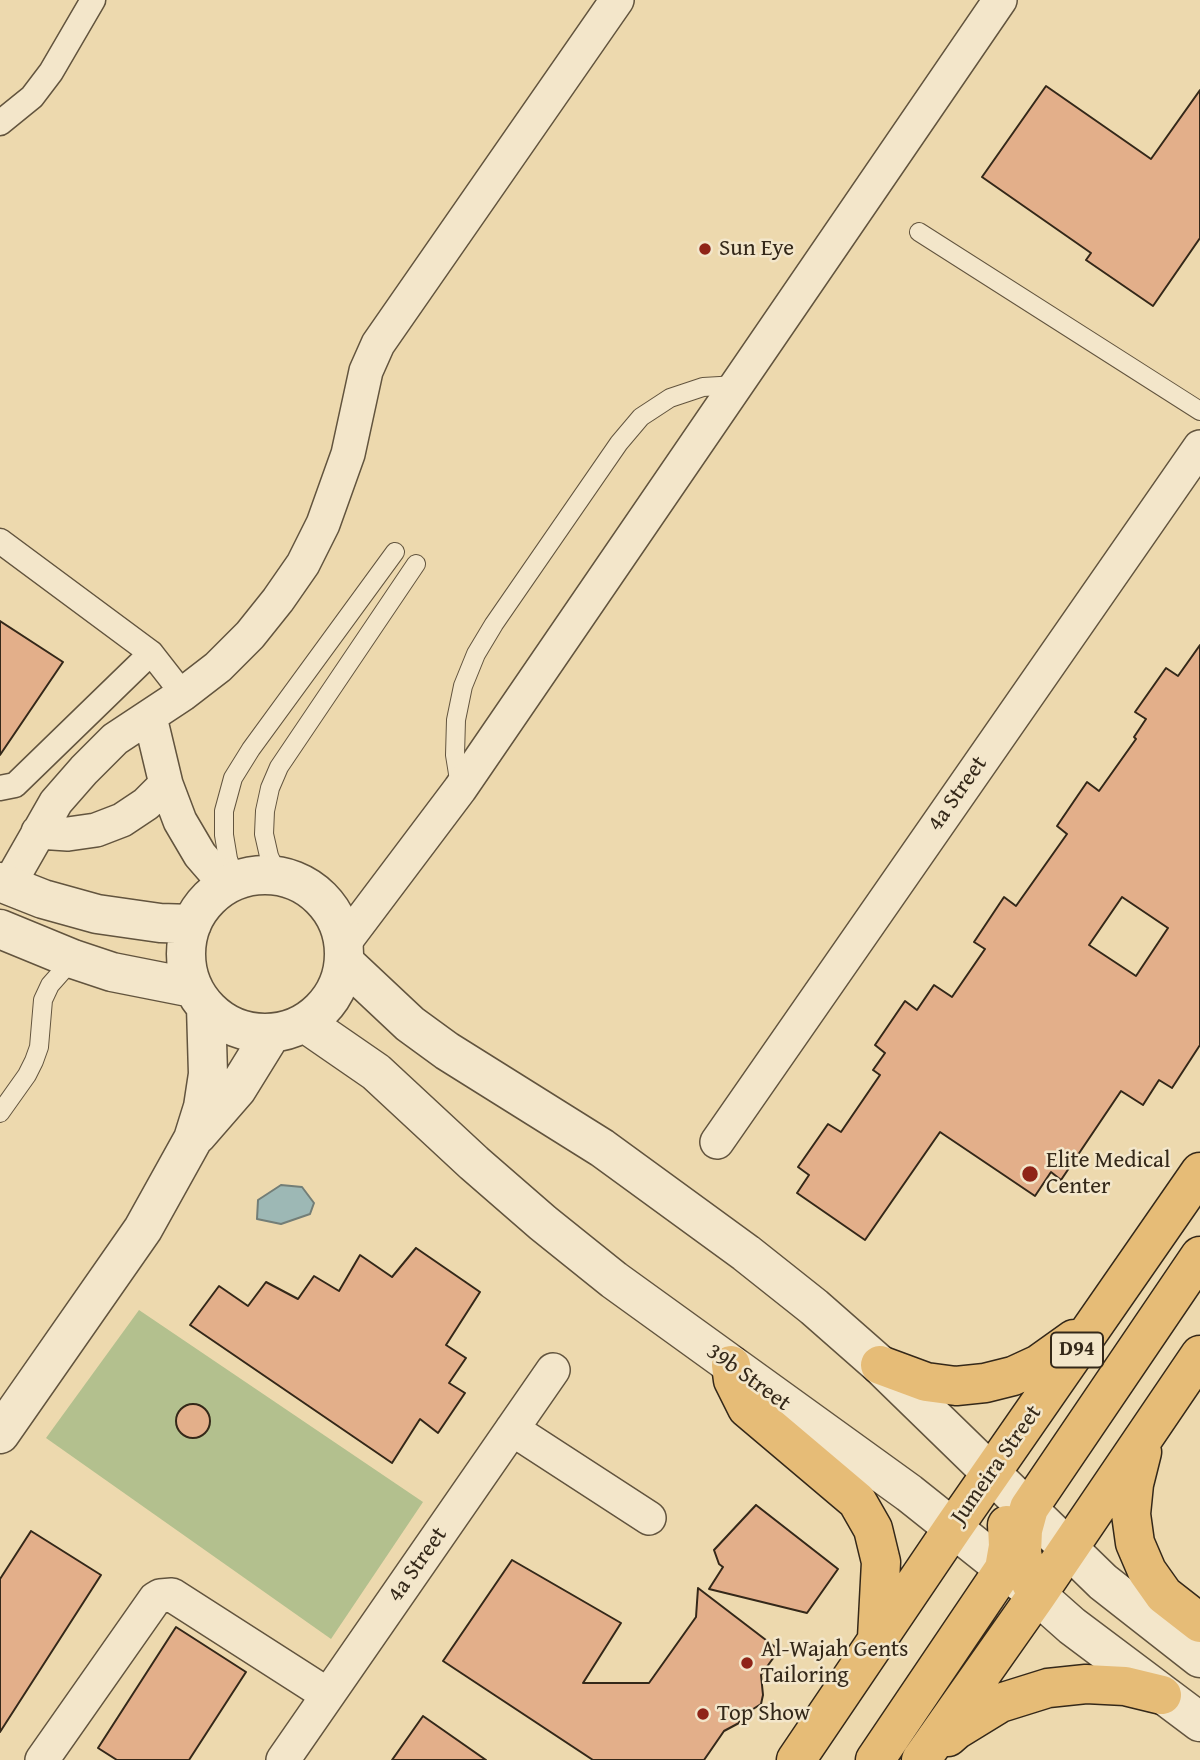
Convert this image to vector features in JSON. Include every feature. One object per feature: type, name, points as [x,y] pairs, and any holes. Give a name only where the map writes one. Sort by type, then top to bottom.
[{"type":"main road","name":"Jumeira Street","points":[[796,1760],[1200,1172]]},
{"type":"main road","points":[[1037,1595],[1027,1575],[1022,1553],[1023,1530],[1029,1508],[1200,1256]]},
{"type":"main road","points":[[880,1365],[926,1382],[956,1386],[985,1383],[1013,1376],[1039,1364],[1095,1323]]},
{"type":"main road","points":[[922,1760],[1200,1355]]},
{"type":"main road","points":[[731,1365],[738,1395],[747,1408],[857,1501],[873,1529],[881,1562],[877,1641]]},
{"type":"main road","points":[[1147,1434],[1133,1494],[1131,1514],[1135,1543],[1147,1571],[1164,1595],[1200,1623]]},
{"type":"main road","points":[[875,1760],[1004,1569],[1008,1546],[1007,1520],[1002,1495],[991,1473]]},
{"type":"main road","points":[[922,1760],[956,1730],[1000,1703],[1048,1688],[1086,1684],[1125,1686],[1162,1695]]},
{"type":"street","points":[[0,124],[32,97],[51,72],[93,0]]},
{"type":"street","points":[[192,924],[160,923],[97,914],[43,899],[4,884],[57,802],[84,770],[115,739],[218,667],[250,635],[303,564],[323,524],[348,454],[366,372],[378,344],[617,0]]},
{"type":"street","points":[[344,953],[460,789],[1000,0]]},
{"type":"street","name":"4a Street","points":[[717,1142],[1200,447]]},
{"type":"street","points":[[0,541],[151,653],[183,694]]},
{"type":"street","points":[[0,788],[15,785],[151,653]]},
{"type":"street","points":[[150,717],[166,785],[180,821],[201,855],[231,883]]},
{"type":"street","points":[[38,832],[68,834],[96,830],[146,804],[166,785]]},
{"type":"street","points":[[0,1434],[143,1229],[193,1139],[203,1107],[208,1074],[199,997],[187,967],[186,945],[192,924],[212,895],[231,883],[256,875],[278,876],[302,884],[322,899],[337,919],[344,953],[338,986],[324,1007],[288,1028],[193,1139]]},
{"type":"street","points":[[0,929],[73,959],[199,997],[225,1023],[247,1032],[288,1028]]},
{"type":"street","points":[[344,953],[410,1024],[447,1051],[602,1148],[814,1307],[880,1365],[1102,1582],[1200,1658]]},
{"type":"street","name":"39b Street","points":[[288,1028],[376,1072],[474,1163],[573,1248],[909,1493],[1072,1626],[1200,1723]]},
{"type":"street","name":"4a Street","points":[[284,1760],[553,1370]]},
{"type":"street","points":[[512,1429],[649,1518]]},
{"type":"street","points":[[42,1760],[155,1599],[160,1596],[172,1595],[328,1695]]},
{"type":"lane","points":[[919,232],[1200,411]]},
{"type":"lane","points":[[460,789],[455,755],[456,720],[467,675],[494,624],[619,443],[641,418],[670,398],[703,387],[737,385]]},
{"type":"lane","points":[[231,883],[224,835],[225,811],[233,778],[395,552]]},
{"type":"lane","points":[[278,876],[269,856],[264,834],[270,788],[279,767],[416,564]]},
{"type":"lane","points":[[0,1113],[34,1061],[39,1047],[43,1000],[50,985],[73,959]]},
{"type":"green space","points":[[139,1310],[423,1502],[331,1639],[46,1438]]},
{"type":"water","points":[[281,1185],[302,1187],[314,1203],[310,1214],[281,1224],[257,1219],[258,1200]]},
{"type":"building","points":[[1046,86],[1151,159],[1200,90],[1200,238],[1153,306],[1086,260],[1091,253],[982,177]]},
{"type":"building","points":[[0,621],[63,662],[0,755]]},
{"type":"building","points":[[1200,645],[1200,1045],[1172,1088],[1159,1080],[1143,1105],[1121,1091],[1061,1180],[1051,1172],[1035,1196],[940,1132],[865,1240],[797,1193],[809,1175],[798,1167],[828,1124],[841,1132],[880,1075],[873,1070],[885,1053],[875,1045],[905,1001],[917,1010],[934,985],[952,997],[985,949],[974,942],[1004,897],[1016,906],[1067,834],[1057,826],[1087,782],[1099,791],[1136,739],[1134,737],[1146,719],[1135,712],[1166,668],[1178,676]],"holes":[[[1122,897],[1168,928],[1136,976],[1089,945]]]},
{"type":"building","points":[[416,1248],[480,1292],[446,1345],[466,1358],[449,1383],[465,1393],[438,1433],[420,1419],[392,1463],[190,1325],[219,1286],[248,1306],[266,1282],[298,1299],[314,1276],[339,1291],[360,1255],[392,1277]]},
{"type":"building","points":[[193,1404],[205,1409],[210,1421],[205,1433],[193,1438],[181,1433],[176,1421],[181,1409]]},
{"type":"building","points":[[756,1505],[838,1569],[807,1613],[709,1589],[723,1567],[719,1564],[714,1550]]},
{"type":"building","points":[[31,1531],[101,1575],[0,1732],[0,1579]]},
{"type":"building","points":[[512,1560],[621,1623],[583,1683],[649,1683],[696,1617],[698,1588],[779,1650],[761,1675],[761,1704],[739,1718],[739,1723],[724,1731],[704,1760],[593,1760],[443,1661]]},
{"type":"building","points":[[176,1627],[246,1672],[189,1760],[117,1760],[98,1748]]},
{"type":"building","points":[[423,1716],[486,1760],[392,1760]]},
{"type":"place","name":"Sun Eye","points":[[705,249]]},
{"type":"place","name":"Elite Medical Center","points":[[1030,1174]]},
{"type":"place","name":"Al-Wajah Gents Tailoring","points":[[747,1663]]},
{"type":"place","name":"Top Show","points":[[703,1714]]}]
